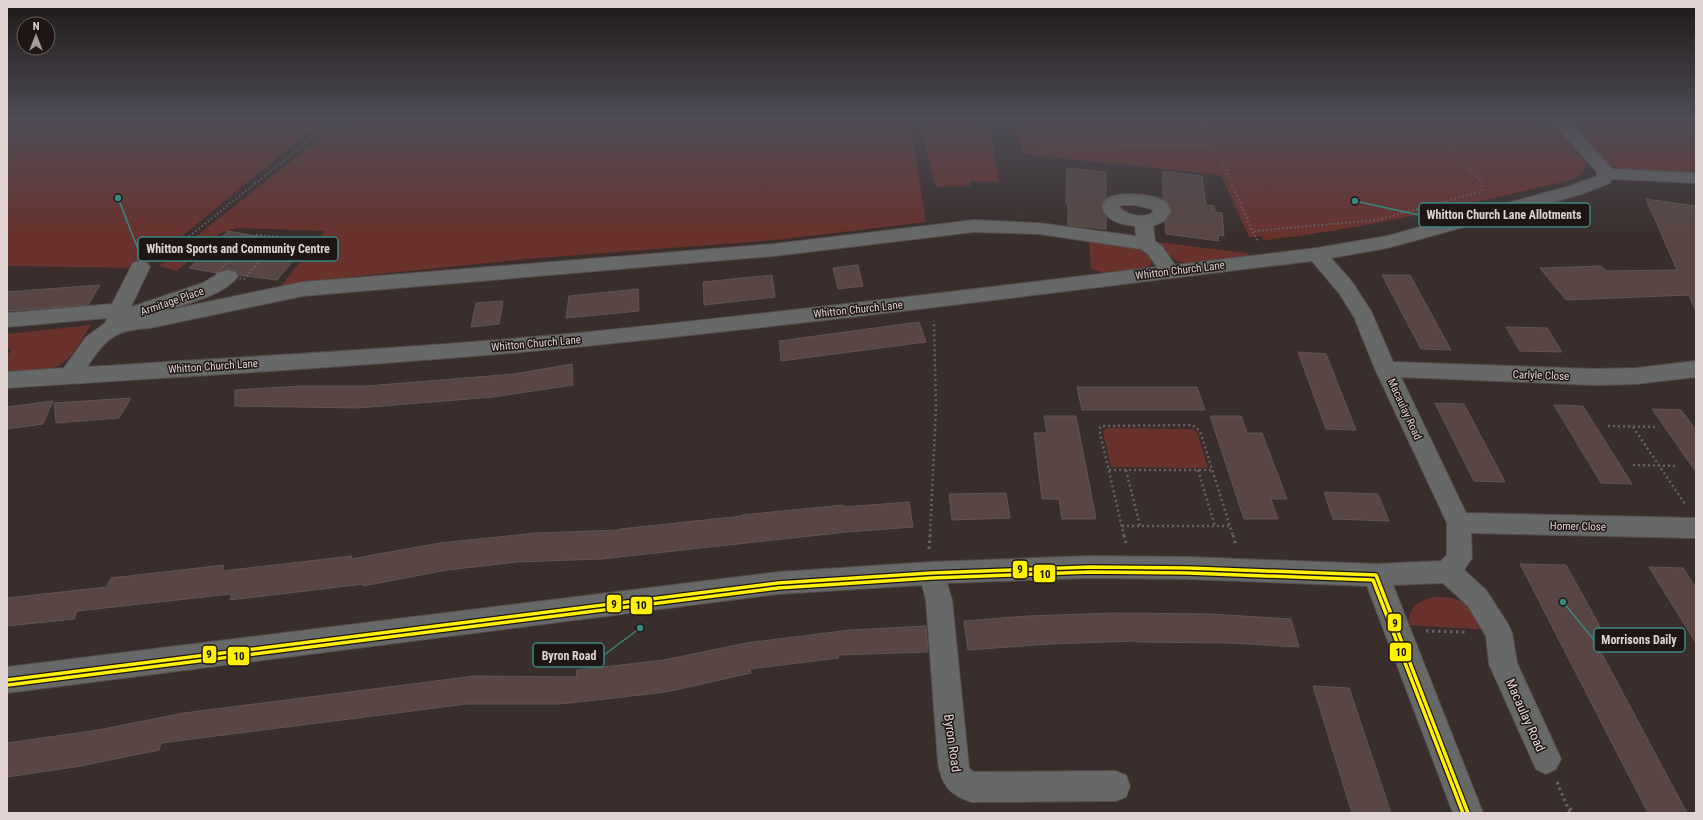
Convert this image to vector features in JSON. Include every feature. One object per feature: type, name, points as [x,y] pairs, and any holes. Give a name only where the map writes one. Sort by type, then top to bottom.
[{"type":"street","points":[[1594,158],[1604,169],[1606,174],[1696,178]]},
{"type":"street","name":"Whitton Church Lane","points":[[7,380],[474,349],[672,330],[930,301],[1317,254],[1387,242],[1418,234],[1576,190],[1604,179],[1606,174]]},
{"type":"street","points":[[1143,221],[1146,244]]},
{"type":"street","points":[[7,320],[117,318],[128,322],[150,321],[303,289],[774,250],[974,226],[1003,225],[1038,227],[1146,244],[1155,250],[1169,271]]},
{"type":"street","name":"Macaulay Road","points":[[1317,254],[1346,288],[1364,316],[1386,369],[1459,523],[1459,558],[1448,572],[1477,598],[1498,633],[1503,664],[1546,759]]},
{"type":"street","points":[[117,318],[136,275]]},
{"type":"street","name":"Armitage Place","points":[[70,376],[95,339],[117,318],[210,288],[228,276]]},
{"type":"street","name":"Carlyle Close","points":[[1386,369],[1595,377],[1636,376],[1696,369]]},
{"type":"street","name":"Homer Close","points":[[1459,523],[1692,519]]},
{"type":"street","points":[[7,680],[778,583],[931,573],[1090,567],[1243,570],[1376,575],[1448,572]]},
{"type":"street","name":"Byron Road","points":[[931,573],[939,600],[954,773],[959,780],[972,787],[1115,786]]},
{"type":"street","points":[[1376,575],[1468,813]]},
{"type":"path","points":[[136,275],[286,158]]},
{"type":"path","points":[[1219,158],[1254,231],[1377,220],[1466,197],[1479,192],[1483,188],[1482,182],[1459,158]]},
{"type":"path","points":[[256,235],[281,237],[244,279],[228,276],[215,274],[256,235]]},
{"type":"path","points":[[930,301],[933,308],[934,319],[936,408],[929,554],[931,573]]},
{"type":"path","points":[[1132,567],[1100,430],[1100,427],[1109,425],[1194,426],[1201,434],[1243,570]]},
{"type":"path","points":[[1608,426],[1655,427]]},
{"type":"path","points":[[1633,426],[1692,519]]},
{"type":"path","points":[[1633,465],[1678,466]]},
{"type":"path","points":[[1109,470],[1212,470]]},
{"type":"path","points":[[1126,470],[1140,526]]},
{"type":"path","points":[[1198,470],[1215,526]]},
{"type":"path","points":[[1122,526],[1230,526]]},
{"type":"path","points":[[1397,630],[1498,633]]},
{"type":"path","points":[[1546,759],[1570,813]]},
{"type":"path","points":[[1569,808],[1574,813]]},
{"type":"shaded area","points":[[7,158],[277,158],[146,266],[135,268],[7,266]]},
{"type":"shaded area","points":[[295,158],[916,158],[926,222],[776,240],[527,259],[320,280],[281,286],[325,231],[238,228],[221,233],[177,271],[159,266]]},
{"type":"shaded area","points":[[929,158],[995,158],[999,182],[970,181],[970,186],[936,187]]},
{"type":"shaded area","points":[[1063,158],[1582,158],[1588,165],[1575,179],[1381,222],[1264,240],[1261,236],[1249,237],[1221,175]]},
{"type":"shaded area","points":[[1601,158],[1696,158],[1696,174],[1628,172],[1606,163]]},
{"type":"shaded area","points":[[1089,242],[1142,250],[1150,255],[1152,263],[1144,268],[1116,274],[1106,274],[1091,270]]},
{"type":"shaded area","points":[[1157,242],[1247,253],[1251,256],[1202,263],[1183,263],[1174,259]]},
{"type":"shaded area","points":[[91,325],[73,353],[59,365],[45,370],[7,373],[7,356],[12,349],[7,349],[7,334]]},
{"type":"shaded area","points":[[1107,428],[1192,429],[1197,432],[1208,468],[1111,467],[1103,432]]},
{"type":"shaded area","points":[[1435,597],[1446,597],[1462,601],[1473,609],[1491,630],[1408,625],[1412,609],[1419,602]]},
{"type":"building","points":[[1067,168],[1106,172],[1106,198],[1101,205],[1106,217],[1106,229],[1068,225],[1068,204],[1066,204]]},
{"type":"building","points":[[1163,171],[1202,176],[1206,205],[1214,206],[1215,212],[1222,213],[1224,236],[1218,235],[1219,241],[1166,234],[1165,222],[1172,212],[1168,202],[1163,199]]},
{"type":"building","points":[[1646,199],[1696,206],[1696,312],[1689,295],[1566,300],[1540,268],[1601,266],[1607,271],[1677,270]]},
{"type":"building","points":[[228,231],[283,241],[284,239],[309,242],[277,280],[239,275],[235,271],[228,269],[217,273],[189,268]]},
{"type":"building","points":[[858,265],[863,286],[838,289],[833,268]]},
{"type":"building","points":[[772,275],[775,297],[704,305],[703,282]]},
{"type":"building","points":[[1382,275],[1410,275],[1451,350],[1421,349]]},
{"type":"building","points":[[100,285],[88,305],[7,311],[7,292]]},
{"type":"building","points":[[638,289],[639,311],[566,318],[569,296]]},
{"type":"building","points":[[503,301],[499,324],[471,327],[476,303]]},
{"type":"building","points":[[919,322],[926,342],[781,361],[779,341]]},
{"type":"building","points":[[1506,327],[1547,328],[1562,352],[1520,351]]},
{"type":"building","points":[[1298,352],[1326,354],[1356,430],[1326,429]]},
{"type":"building","points":[[572,364],[573,385],[493,397],[358,408],[235,406],[235,390],[301,386],[367,386],[514,374]]},
{"type":"building","points":[[1077,387],[1197,387],[1205,410],[1082,410]]},
{"type":"building","points":[[131,398],[119,418],[56,423],[54,403]]},
{"type":"building","points":[[53,401],[43,424],[7,429],[7,407]]},
{"type":"building","points":[[1435,403],[1464,404],[1505,482],[1474,481]]},
{"type":"building","points":[[1554,405],[1583,406],[1632,484],[1601,483]]},
{"type":"building","points":[[1652,409],[1681,410],[1696,430],[1696,472]]},
{"type":"building","points":[[1044,416],[1076,416],[1096,519],[1062,519],[1059,499],[1042,499],[1034,433],[1047,433]]},
{"type":"building","points":[[1210,416],[1241,416],[1247,433],[1262,433],[1287,499],[1271,499],[1278,519],[1244,519]]},
{"type":"building","points":[[1324,492],[1378,494],[1389,521],[1333,519]]},
{"type":"building","points":[[1006,493],[1010,518],[952,520],[949,494]]},
{"type":"building","points":[[909,502],[913,527],[847,532],[601,559],[517,562],[447,570],[363,586],[364,584],[230,600],[232,594],[77,611],[74,619],[7,626],[7,598],[107,587],[111,578],[224,565],[222,571],[352,556],[351,559],[440,543],[536,533],[620,530],[742,515],[843,505],[844,507]]},
{"type":"building","points":[[1520,564],[1566,565],[1607,639],[1594,639],[1687,813],[1648,813]]},
{"type":"building","points":[[1649,567],[1683,568],[1696,588],[1696,643]]},
{"type":"building","points":[[1115,613],[1210,614],[1291,619],[1299,647],[1229,643],[1135,641],[1049,644],[968,650],[964,621],[1028,616]]},
{"type":"building","points":[[926,626],[928,652],[838,655],[839,658],[750,669],[751,673],[666,692],[559,704],[467,704],[161,743],[159,750],[81,766],[7,777],[7,743],[98,730],[184,713],[475,676],[576,677],[577,670],[664,660],[746,643],[850,630]]},
{"type":"building","points":[[1313,686],[1349,688],[1391,813],[1352,813]]},
{"type":"transit line","name":"9","points":[[7,680],[778,583],[931,573],[1090,567],[1188,568],[1376,575],[1468,813]]},
{"type":"transit line","name":"10","points":[[8,685],[778,588],[931,578],[1090,572],[1188,573],[1373,580],[1463,813]]},
{"type":"place","name":"Whitton Sports and Community Centre","points":[[118,198]]},
{"type":"place","name":"Whitton Church Lane Allotments","points":[[1355,201]]},
{"type":"place","name":"Morrisons Daily","points":[[1563,602]]},
{"type":"place","name":"Byron Road","points":[[640,628]]}]
